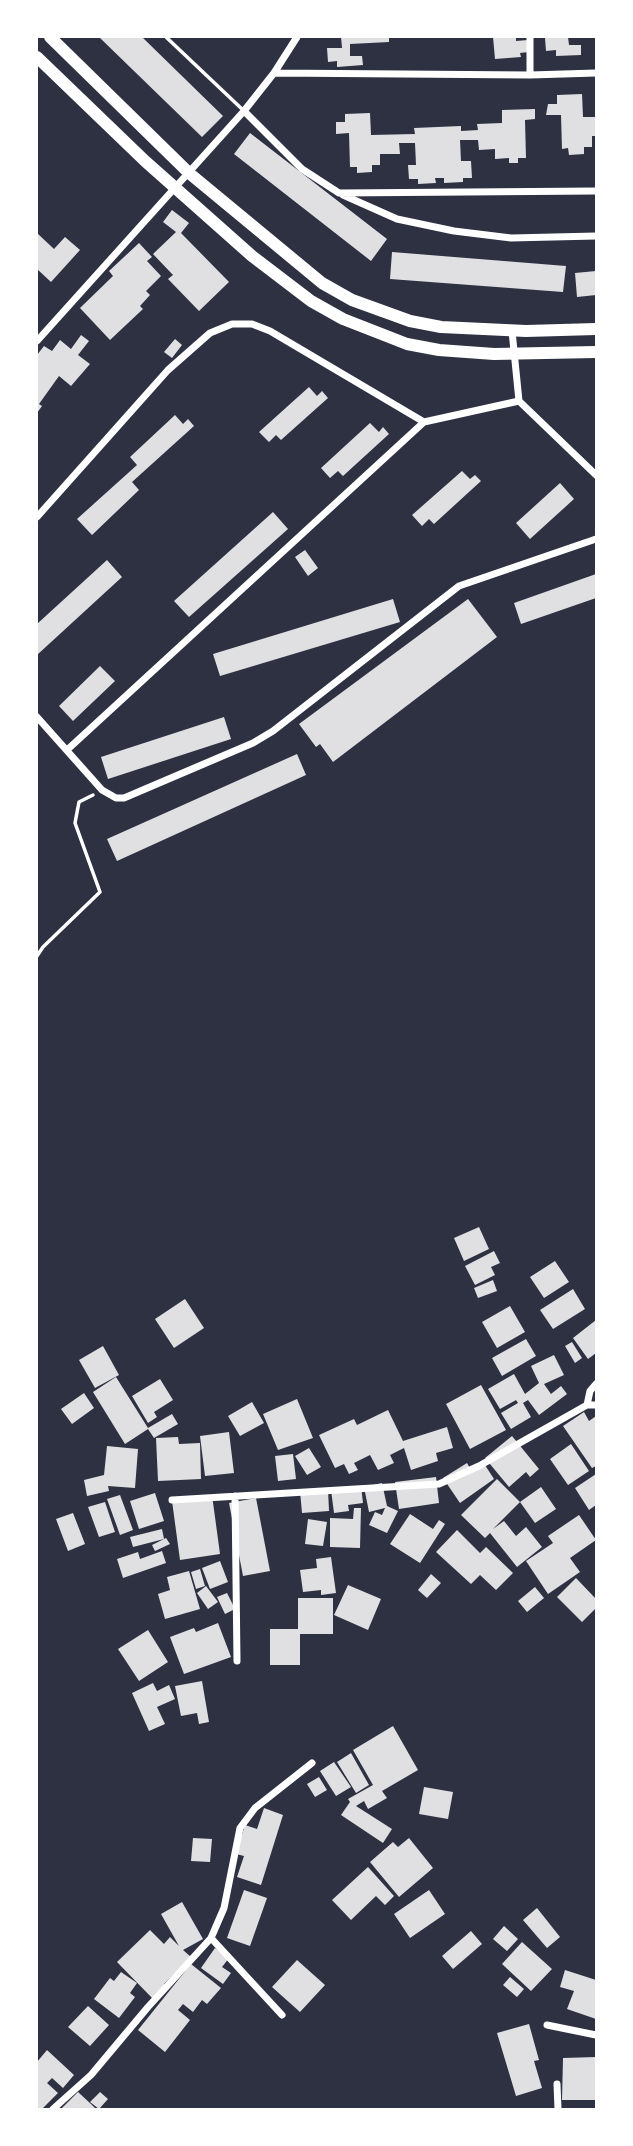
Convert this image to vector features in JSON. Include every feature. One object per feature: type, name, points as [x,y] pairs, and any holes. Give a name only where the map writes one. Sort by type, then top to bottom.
[{"type":"main road","points":[[50,37],[189,173],[322,283],[352,300],[410,321],[441,327],[512,331],[596,329]]},
{"type":"main road","points":[[37,57],[175,188],[252,256],[311,302],[343,319],[407,344],[439,350],[514,354],[596,352]]},
{"type":"street","points":[[37,341],[244,111],[298,37]]},
{"type":"street","points":[[530,37],[530,75]]},
{"type":"street","points":[[274,73],[596,73]]},
{"type":"street","points":[[244,111],[302,169],[339,193],[397,219],[454,231],[511,238],[596,236]]},
{"type":"street","points":[[339,193],[596,191]]},
{"type":"street","points":[[37,517],[168,370],[210,333],[232,324],[252,324],[270,331],[424,422]]},
{"type":"street","points":[[37,327],[44,333]]},
{"type":"street","points":[[512,331],[519,401],[596,475]]},
{"type":"street","points":[[67,750],[424,422],[519,401]]},
{"type":"street","points":[[37,718],[102,790],[116,798],[124,797],[253,743],[273,731],[459,586],[596,538]]},
{"type":"street","points":[[172,1500],[439,1484],[479,1466],[592,1405],[590,1391],[596,1384]]},
{"type":"street","points":[[235,1496],[237,1661]]},
{"type":"street","points":[[53,2109],[91,2075],[211,1938],[224,1908],[240,1828],[255,1808],[312,1763]]},
{"type":"street","points":[[211,1938],[282,2015]]},
{"type":"street","points":[[547,2025],[596,2035]]},
{"type":"street","points":[[557,2084],[558,2109]]},
{"type":"lane","points":[[166,37],[244,111]]},
{"type":"path","points":[[37,956],[100,892],[75,823],[79,802],[102,790]]},
{"type":"building","points":[[99,37],[142,37],[223,116],[202,137]]},
{"type":"building","points":[[341,37],[389,37],[389,42],[350,44],[350,56],[362,56],[363,65],[337,67],[337,61],[328,62],[327,48],[342,48]]},
{"type":"building","points":[[493,37],[528,40],[529,52],[520,53],[521,57],[495,59]]},
{"type":"building","points":[[568,37],[569,45],[581,45],[581,55],[556,56],[556,50],[546,51],[545,38]]},
{"type":"building","points":[[582,94],[583,117],[596,117],[596,136],[592,136],[592,147],[584,147],[584,154],[569,155],[568,148],[562,149],[561,115],[546,115],[548,104],[557,104],[557,95]]},
{"type":"building","points":[[535,109],[535,119],[525,120],[526,158],[518,158],[518,163],[509,163],[509,158],[495,159],[495,149],[479,150],[478,140],[460,140],[461,161],[471,161],[472,178],[463,178],[463,182],[444,183],[444,178],[435,178],[436,183],[418,184],[418,179],[409,179],[408,165],[416,165],[415,143],[399,143],[400,154],[380,154],[380,165],[372,165],[372,172],[357,173],[357,167],[350,167],[349,133],[336,134],[336,122],[345,122],[345,114],[370,113],[371,135],[415,134],[414,128],[461,126],[461,131],[478,130],[477,124],[502,123],[502,110]]},
{"type":"building","points":[[250,133],[387,239],[371,261],[234,154]]},
{"type":"building","points":[[172,210],[189,223],[181,233],[229,282],[199,311],[168,279],[173,275],[153,254],[176,232],[163,222]]},
{"type":"building","points":[[37,233],[54,249],[65,237],[80,250],[51,282],[37,269]]},
{"type":"building","points":[[139,243],[152,257],[147,261],[161,276],[146,291],[150,295],[140,306],[143,309],[110,340],[80,308],[113,276],[109,271]]},
{"type":"building","points":[[392,252],[566,266],[563,292],[390,279]]},
{"type":"building","points":[[596,271],[596,295],[577,297],[575,273]]},
{"type":"building","points":[[81,335],[89,341],[78,355],[90,364],[71,386],[59,376],[39,404],[42,406],[37,413],[37,355],[44,346],[52,351],[60,340],[71,349]]},
{"type":"building","points":[[175,339],[182,345],[172,358],[164,352]]},
{"type":"building","points":[[309,387],[317,396],[322,391],[328,398],[281,440],[276,435],[269,442],[259,432]]},
{"type":"building","points":[[175,415],[183,424],[188,419],[194,426],[132,482],[139,490],[92,535],[77,519],[137,465],[130,457]]},
{"type":"building","points":[[370,423],[379,432],[383,427],[389,434],[343,476],[338,471],[330,478],[321,468]]},
{"type":"building","points":[[462,471],[470,479],[475,475],[481,481],[434,524],[429,519],[422,526],[412,515]]},
{"type":"building","points":[[560,483],[574,499],[530,539],[516,523]]},
{"type":"building","points":[[273,512],[288,529],[189,617],[174,601]]},
{"type":"building","points":[[305,550],[318,568],[308,576],[295,557]]},
{"type":"building","points":[[107,560],[122,577],[37,655],[37,624]]},
{"type":"building","points":[[596,574],[596,598],[521,624],[514,603]]},
{"type":"building","points":[[393,599],[400,622],[220,676],[213,654]]},
{"type":"building","points":[[468,599],[497,637],[333,762],[320,744],[316,747],[299,724]]},
{"type":"building","points":[[100,666],[115,681],[73,721],[59,706]]},
{"type":"building","points":[[224,717],[231,739],[108,779],[101,757]]},
{"type":"building","points":[[297,754],[306,775],[117,861],[107,839]]},
{"type":"building","points":[[479,1227],[489,1249],[464,1261],[454,1238]]},
{"type":"building","points":[[494,1251],[500,1263],[491,1267],[495,1275],[475,1285],[465,1266]]},
{"type":"building","points":[[555,1261],[569,1282],[544,1298],[530,1277]]},
{"type":"building","points":[[493,1280],[497,1291],[478,1298],[474,1288]]},
{"type":"building","points":[[573,1289],[585,1309],[553,1329],[540,1310]]},
{"type":"building","points":[[185,1299],[204,1328],[174,1348],[155,1319]]},
{"type":"building","points":[[510,1306],[525,1332],[497,1348],[482,1322]]},
{"type":"building","points":[[596,1320],[596,1353],[588,1359],[573,1338]]},
{"type":"building","points":[[526,1339],[536,1356],[502,1376],[492,1358]]},
{"type":"building","points":[[572,1342],[582,1358],[575,1363],[565,1346]]},
{"type":"building","points":[[103,1346],[119,1375],[95,1388],[79,1360]]},
{"type":"building","points":[[554,1355],[564,1375],[544,1384],[551,1394],[561,1386],[567,1394],[539,1415],[528,1400],[523,1403],[531,1417],[511,1429],[501,1413],[518,1403],[516,1400],[500,1409],[488,1389],[514,1374],[525,1394],[539,1383],[531,1366]]},
{"type":"building","points":[[116,1377],[148,1428],[172,1414],[178,1424],[154,1438],[148,1429],[125,1444],[93,1392]]},
{"type":"building","points":[[160,1379],[173,1400],[154,1412],[157,1417],[148,1423],[132,1396]]},
{"type":"building","points":[[481,1385],[506,1430],[470,1449],[446,1404]]},
{"type":"building","points":[[84,1393],[94,1408],[72,1424],[61,1409]]},
{"type":"building","points":[[297,1399],[313,1438],[278,1450],[263,1414]]},
{"type":"building","points":[[252,1402],[264,1423],[240,1436],[228,1416]]},
{"type":"building","points":[[388,1410],[403,1441],[447,1427],[453,1448],[436,1453],[438,1461],[411,1470],[404,1448],[390,1455],[394,1463],[378,1470],[370,1455],[354,1463],[358,1470],[349,1474],[344,1464],[335,1468],[319,1435],[354,1419],[357,1425]]},
{"type":"building","points":[[584,1412],[589,1421],[596,1416],[596,1466],[592,1468],[563,1426]]},
{"type":"building","points":[[229,1432],[234,1473],[205,1476],[200,1436]]},
{"type":"building","points":[[512,1436],[539,1469],[530,1477],[526,1472],[509,1487],[485,1458]]},
{"type":"building","points":[[178,1437],[179,1444],[200,1443],[201,1479],[158,1481],[156,1438]]},
{"type":"building","points":[[571,1444],[589,1471],[568,1485],[550,1459]]},
{"type":"building","points":[[107,1446],[138,1449],[135,1488],[108,1486],[109,1491],[87,1496],[84,1480],[104,1475]]},
{"type":"building","points":[[309,1448],[321,1467],[307,1475],[295,1456]]},
{"type":"building","points":[[293,1454],[296,1479],[278,1481],[275,1456]]},
{"type":"building","points":[[483,1462],[494,1479],[460,1503],[443,1478],[467,1463],[471,1470]]},
{"type":"building","points":[[596,1474],[596,1505],[589,1510],[575,1488]]},
{"type":"building","points":[[436,1477],[439,1503],[399,1509],[395,1482]]},
{"type":"building","points":[[497,1479],[520,1502],[493,1529],[504,1521],[516,1536],[526,1527],[542,1547],[517,1567],[490,1533],[485,1538],[461,1515]]},
{"type":"building","points":[[382,1483],[387,1506],[398,1511],[387,1533],[369,1525],[375,1512],[382,1515],[385,1508],[369,1512],[364,1487]]},
{"type":"building","points":[[361,1486],[363,1503],[348,1505],[349,1511],[334,1513],[331,1490]]},
{"type":"building","points":[[541,1487],[556,1509],[535,1523],[520,1502]]},
{"type":"building","points":[[328,1489],[329,1511],[302,1513],[300,1491]]},
{"type":"building","points":[[155,1493],[164,1521],[139,1529],[130,1501]]},
{"type":"building","points":[[120,1495],[133,1530],[120,1535],[107,1499]]},
{"type":"building","points":[[212,1495],[220,1554],[180,1560],[172,1501]]},
{"type":"building","points":[[256,1498],[270,1571],[243,1576],[229,1503]]},
{"type":"building","points":[[105,1502],[115,1532],[99,1537],[88,1507]]},
{"type":"building","points":[[354,1508],[361,1508],[360,1548],[330,1547],[330,1518],[353,1519]]},
{"type":"building","points":[[73,1513],[85,1544],[68,1551],[56,1519]]},
{"type":"building","points":[[410,1514],[433,1529],[439,1520],[445,1524],[420,1563],[390,1544]]},
{"type":"building","points":[[579,1515],[596,1540],[570,1558],[580,1572],[548,1594],[526,1561],[553,1543],[548,1536]]},
{"type":"building","points":[[308,1519],[327,1522],[323,1546],[305,1544]]},
{"type":"building","points":[[162,1529],[164,1539],[133,1547],[130,1537]]},
{"type":"building","points":[[457,1530],[480,1553],[486,1547],[513,1573],[496,1590],[480,1575],[471,1584],[436,1552]]},
{"type":"building","points":[[166,1538],[170,1544],[155,1551],[152,1545]]},
{"type":"building","points":[[162,1551],[166,1563],[123,1578],[117,1559],[138,1552],[140,1559]]},
{"type":"building","points":[[331,1557],[336,1593],[321,1595],[321,1590],[303,1592],[300,1570],[317,1568],[316,1559]]},
{"type":"building","points":[[220,1561],[228,1582],[210,1589],[202,1568]]},
{"type":"building","points":[[200,1569],[205,1586],[196,1589],[191,1572]]},
{"type":"building","points":[[189,1571],[200,1609],[165,1619],[158,1594],[170,1590],[167,1577]]},
{"type":"building","points":[[431,1574],[441,1583],[427,1598],[418,1590]]},
{"type":"building","points":[[576,1578],[596,1599],[596,1608],[582,1622],[557,1597]]},
{"type":"building","points":[[348,1585],[381,1599],[368,1630],[334,1615]]},
{"type":"building","points":[[206,1586],[218,1602],[208,1609],[197,1593]]},
{"type":"building","points":[[535,1587],[544,1598],[527,1612],[518,1601]]},
{"type":"building","points":[[227,1593],[235,1609],[225,1614],[217,1597]]},
{"type":"building","points":[[298,1598],[333,1598],[333,1634],[300,1634],[300,1665],[270,1665],[270,1629],[298,1629]]},
{"type":"building","points":[[218,1623],[231,1657],[184,1674],[170,1637],[194,1628],[196,1632]]},
{"type":"building","points":[[148,1630],[168,1662],[139,1681],[118,1649]]},
{"type":"building","points":[[202,1681],[209,1722],[199,1724],[197,1713],[181,1716],[175,1686]]},
{"type":"building","points":[[153,1683],[157,1691],[169,1685],[175,1699],[157,1707],[165,1724],[149,1731],[132,1693]]},
{"type":"building","points":[[393,1726],[418,1770],[382,1791],[387,1798],[368,1809],[364,1801],[356,1806],[392,1829],[383,1843],[341,1815],[350,1802],[348,1799],[373,1785],[353,1750]]},
{"type":"building","points":[[351,1753],[369,1785],[356,1793],[337,1762]]},
{"type":"building","points":[[334,1762],[351,1787],[336,1796],[320,1771]]},
{"type":"building","points":[[319,1777],[327,1790],[315,1797],[307,1784]]},
{"type":"building","points":[[424,1787],[453,1792],[448,1819],[419,1814]]},
{"type":"building","points":[[264,1808],[283,1815],[261,1885],[237,1877],[244,1856],[236,1854],[245,1825],[257,1829]]},
{"type":"building","points":[[193,1838],[212,1839],[210,1862],[191,1861]]},
{"type":"building","points":[[409,1838],[433,1868],[399,1897],[370,1862],[393,1842],[398,1847]]},
{"type":"building","points":[[368,1867],[394,1896],[385,1905],[376,1896],[351,1920],[332,1900]]},
{"type":"building","points":[[244,1890],[267,1898],[250,1946],[227,1938]]},
{"type":"building","points":[[429,1890],[445,1914],[410,1938],[394,1914]]},
{"type":"building","points":[[182,1902],[203,1939],[183,1950],[191,1957],[164,1984],[167,1987],[154,2000],[117,1962],[150,1930],[164,1944],[170,1937],[179,1946],[161,1914]]},
{"type":"building","points":[[537,1908],[560,1937],[547,1948],[523,1920]]},
{"type":"building","points":[[504,1926],[518,1939],[507,1951],[493,1939]]},
{"type":"building","points":[[471,1931],[482,1944],[453,1969],[442,1956]]},
{"type":"building","points":[[522,1942],[552,1969],[531,1991],[502,1964]]},
{"type":"building","points":[[215,1948],[229,1958],[222,1967],[231,1973],[223,1984],[201,1968]]},
{"type":"building","points":[[297,1960],[325,1985],[300,2012],[272,1987]]},
{"type":"building","points":[[191,1964],[221,1988],[207,2004],[202,2000],[193,2012],[183,2004],[178,2010],[190,2020],[165,2052],[138,2030]]},
{"type":"building","points":[[565,1970],[596,1980],[596,2019],[567,2009],[574,1991],[560,1987]]},
{"type":"building","points":[[121,1972],[137,1983],[130,1993],[135,1997],[119,2018],[94,1999],[110,1978],[114,1981]]},
{"type":"building","points":[[510,1977],[524,1989],[517,1997],[503,1985]]},
{"type":"building","points":[[88,2006],[109,2025],[90,2046],[68,2027]]},
{"type":"building","points":[[529,2024],[539,2060],[534,2061],[542,2088],[516,2096],[497,2033]]},
{"type":"building","points":[[47,2050],[74,2075],[63,2088],[52,2078],[47,2083],[58,2093],[42,2109],[37,2109],[37,2062]]},
{"type":"building","points":[[596,2057],[596,2100],[562,2100],[563,2058]]},
{"type":"building","points":[[78,2092],[91,2104],[96,2109],[61,2109]]},
{"type":"building","points":[[100,2092],[108,2099],[99,2109],[90,2102]]}]
